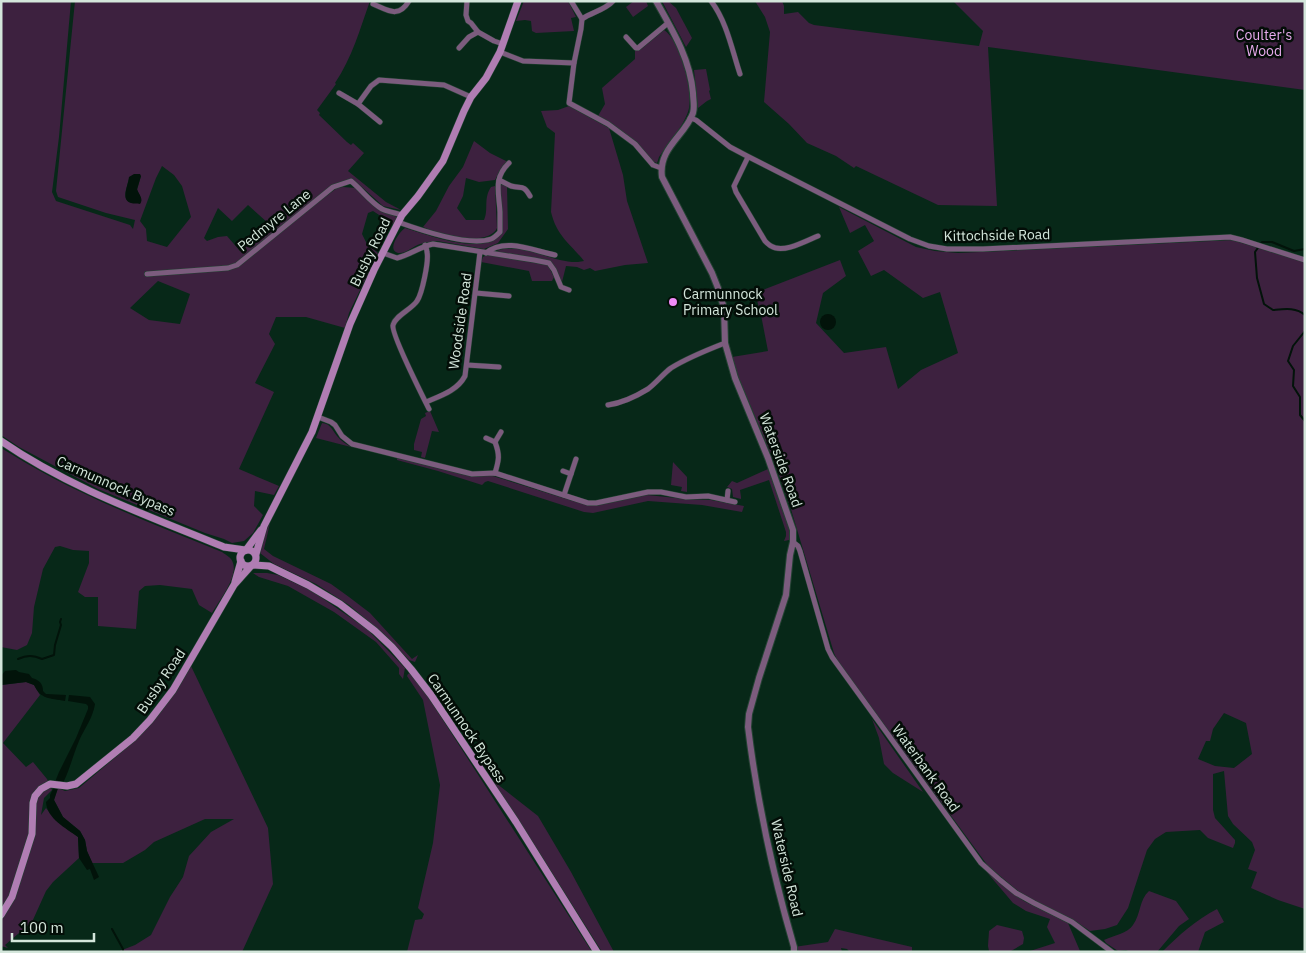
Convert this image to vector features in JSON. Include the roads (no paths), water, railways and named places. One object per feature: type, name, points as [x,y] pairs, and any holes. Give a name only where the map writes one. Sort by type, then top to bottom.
[{"type":"main road","name":"Busby Road","points":[[256,554],[264,526],[312,432],[350,324],[374,270],[400,218],[443,161],[464,111],[486,78],[502,48],[518,1]]},
{"type":"main road","name":"Carmunnock Bypass","points":[[1,442],[42,467],[103,496],[224,547],[245,550]]},
{"type":"main road","name":"Busby Road","points":[[245,550],[264,526]]},
{"type":"main road","name":"Carmunnock Bypass","points":[[224,547],[240,560]]},
{"type":"main road","points":[[245,550],[256,554],[256,560],[252,565],[245,566],[240,560],[241,554],[245,550]]},
{"type":"main road","name":"Carmunnock Bypass","points":[[256,554],[269,566],[308,585],[346,609],[375,631],[411,669],[516,822],[597,952]]},
{"type":"main road","name":"Busby Road","points":[[234,585],[240,560]]},
{"type":"main road","name":"Busby Road","points":[[1,915],[12,897],[32,834],[34,799],[41,789],[50,784],[67,786],[76,784],[132,738],[150,720],[173,690],[234,585],[252,565]]},
{"type":"main road","name":"Carmunnock Bypass","points":[[252,565],[269,566]]},
{"type":"street","points":[[375,6],[395,12],[401,11],[409,1]]},
{"type":"street","points":[[467,1],[466,15],[478,32],[523,61],[574,63]]},
{"type":"street","points":[[571,1],[582,19],[569,103],[608,124],[635,144],[653,165],[661,168],[663,159],[690,118],[694,107],[691,76],[686,58],[656,1]]},
{"type":"street","points":[[582,19],[588,14],[610,5],[613,1]]},
{"type":"street","points":[[712,1],[720,12],[725,25],[740,74]]},
{"type":"street","points":[[626,37],[638,48],[668,23]]},
{"type":"street","points":[[458,48],[469,37],[478,32]]},
{"type":"street","points":[[358,104],[371,86],[379,80],[444,85],[471,98]]},
{"type":"street","points":[[339,93],[358,104],[380,122]]},
{"type":"street","name":"Kittochside Road","points":[[690,118],[696,120],[730,147],[748,157],[910,239],[929,246],[952,249],[983,249],[1230,237],[1305,260]]},
{"type":"street","points":[[748,157],[734,186],[765,241],[772,247],[784,249],[818,236]]},
{"type":"street","points":[[400,218],[434,234],[470,241],[491,239],[500,232],[497,189],[502,169],[510,163]]},
{"type":"street","name":"Waterside Road","points":[[661,168],[665,184],[704,255],[718,288],[724,308],[725,343],[735,378],[768,458],[793,530],[786,595],[759,678],[749,714],[748,727],[764,824],[794,952]]},
{"type":"street","points":[[499,180],[509,185],[522,187],[530,196]]},
{"type":"street","name":"Pedmyre Lane","points":[[147,274],[228,268],[237,265],[333,188],[351,182],[371,201],[400,218]]},
{"type":"street","points":[[383,253],[396,258],[425,245],[433,244],[549,263],[561,287],[569,290]]},
{"type":"street","points":[[425,245],[428,251],[427,261],[418,300],[396,319],[392,327],[429,410]]},
{"type":"street","points":[[483,252],[504,246],[519,246],[555,255]]},
{"type":"street","name":"Woodside Road","points":[[426,402],[455,388],[465,376],[483,252]]},
{"type":"street","points":[[476,293],[509,296]]},
{"type":"street","points":[[608,405],[622,403],[649,388],[672,368],[725,343]]},
{"type":"street","points":[[467,365],[499,367]]},
{"type":"street","points":[[318,417],[335,425],[342,436],[352,444],[472,474],[495,473],[588,503],[648,492],[661,492],[686,497],[708,496],[735,502]]},
{"type":"street","points":[[495,473],[499,455],[495,442],[501,432]]},
{"type":"street","points":[[486,438],[495,442]]},
{"type":"street","points":[[564,495],[576,459]]},
{"type":"street","points":[[563,471],[571,474]]},
{"type":"street","points":[[727,500],[728,491]]},
{"type":"street","name":"Waterbank Road","points":[[793,542],[800,551],[828,649],[832,657],[982,863],[1016,893],[1072,922],[1112,952]]},
{"type":"waterway","points":[[1305,249],[1294,251],[1272,242],[1262,242],[1255,252],[1257,278],[1264,304],[1273,310],[1294,310],[1305,315]]},
{"type":"waterway","points":[[1305,331],[1293,346],[1288,361],[1294,370],[1293,386],[1300,397],[1300,415],[1305,421]]},
{"type":"waterway","points":[[18,659],[30,656],[42,659],[54,655],[61,619]]},
{"type":"waterway","points":[[112,929],[123,952]]},
{"type":"place","name":"Carmunnock Primary School","points":[[673,302]]},
{"type":"park label","name":"Coulter's Wood","points":[[1264,43]]}]
